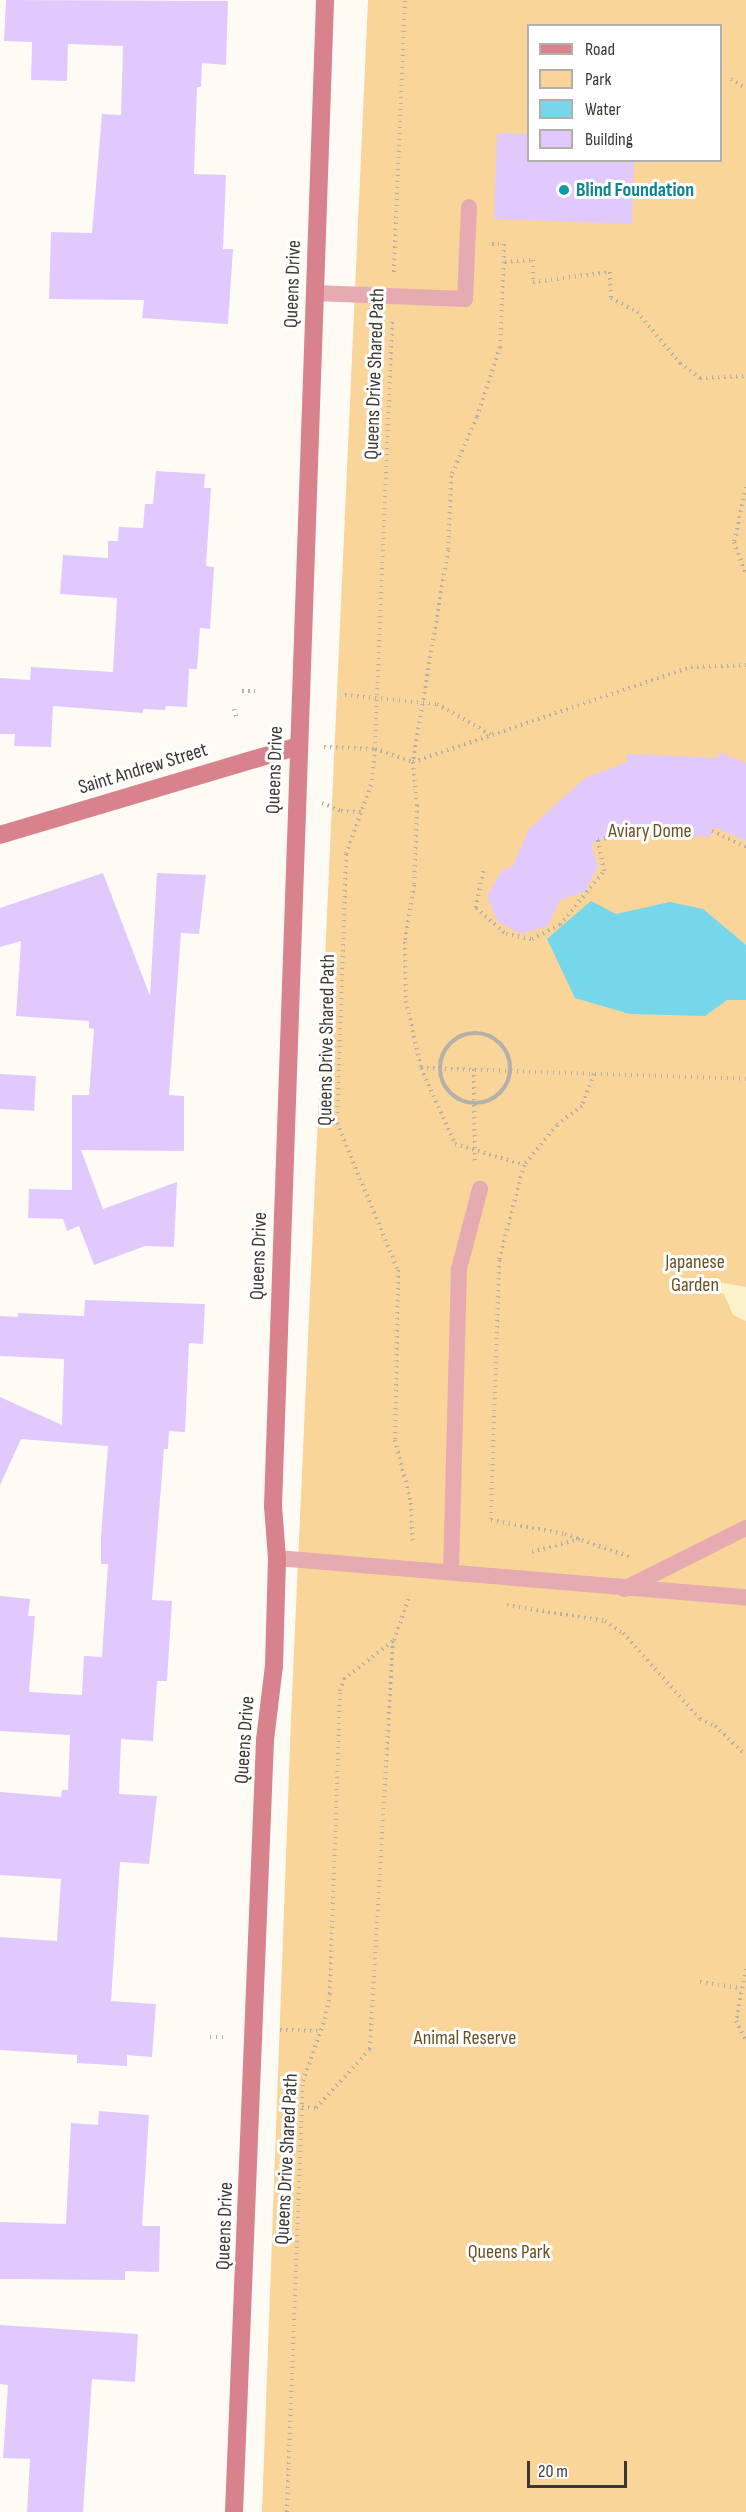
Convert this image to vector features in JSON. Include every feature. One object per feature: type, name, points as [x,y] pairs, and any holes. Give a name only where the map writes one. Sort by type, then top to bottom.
[{"type":"main road","name":"Queens Drive","points":[[234,2512],[265,1740],[274,1666],[277,1558],[273,1506],[325,0]]},
{"type":"main road","name":"Saint Andrew Street","points":[[0,835],[299,746]]},
{"type":"lane","points":[[315,293],[465,299],[469,207]]},
{"type":"lane","points":[[452,1572],[459,1269],[480,1189]]},
{"type":"lane","points":[[624,1589],[746,1527]]},
{"type":"lane","points":[[277,1558],[624,1589],[746,1597]]},
{"type":"path","name":"Queens Drive Shared Path","points":[[405,0],[375,749],[363,812],[346,854],[337,1123],[398,1270],[395,1440],[411,1503],[413,1546]]},
{"type":"path","points":[[731,79],[746,88]]},
{"type":"path","points":[[468,243],[504,244],[500,347],[477,417],[450,476],[448,550],[412,762],[417,817],[414,885],[405,942],[406,1001],[421,1068],[455,1144],[524,1165]]},
{"type":"path","points":[[505,262],[533,260],[533,282],[610,272],[611,298],[637,312],[680,363],[700,378],[746,376]]},
{"type":"path","points":[[746,487],[734,542],[746,575]]},
{"type":"path","points":[[299,746],[375,749],[412,762],[691,667],[746,665]]},
{"type":"path","points":[[242,691],[257,691]]},
{"type":"path","points":[[345,695],[423,702],[465,717],[492,735]]},
{"type":"path","points":[[234,709],[237,719]]},
{"type":"path","points":[[341,811],[363,812]]},
{"type":"path","points":[[483,871],[476,908],[506,934],[532,939],[560,925],[604,871],[598,840],[643,829]]},
{"type":"path","points":[[712,831],[746,847]]},
{"type":"path","points":[[477,1033],[488,1035],[505,1049],[511,1071],[502,1091],[495,1098],[474,1104],[463,1102],[446,1089],[440,1068],[447,1047],[465,1034],[477,1033]]},
{"type":"path","points":[[421,1068],[746,1079]]},
{"type":"path","points":[[474,1069],[472,1148],[480,1189]]},
{"type":"path","points":[[594,1074],[582,1106],[556,1125],[524,1165],[499,1260],[491,1520],[581,1539],[632,1557]]},
{"type":"path","points":[[522,1555],[581,1539]]},
{"type":"path","points":[[302,2107],[316,2108],[370,2049],[394,1640],[410,1598],[411,1588]]},
{"type":"path","points":[[410,1598],[421,1598]]},
{"type":"path","points":[[495,1604],[605,1621],[623,1633],[700,1719],[715,1726],[746,1755]]},
{"type":"path","name":"Queens Drive Shared Path","points":[[287,2512],[303,2081],[330,1994],[340,1691],[344,1679],[394,1640]]},
{"type":"path","points":[[746,1969],[736,2021],[746,2041]]},
{"type":"path","points":[[700,1982],[741,1988]]},
{"type":"path","points":[[298,2031],[320,2031]]},
{"type":"green space","name":"Queens Park","points":[[368,0],[746,0],[746,2512],[262,2512],[291,1718]]},
{"type":"sand","points":[[696,1278],[746,1287],[746,1321],[733,1315],[724,1294],[694,1283]]},
{"type":"water","points":[[591,901],[616,914],[670,902],[703,909],[746,945],[746,1000],[727,1000],[705,1016],[630,1014],[575,998],[547,939]]},
{"type":"building","points":[[6,0],[228,1],[226,65],[202,63],[201,87],[197,87],[194,174],[226,175],[223,249],[233,249],[228,324],[142,318],[144,300],[49,299],[51,232],[92,233],[102,114],[121,115],[123,46],[68,44],[67,81],[31,80],[32,42],[4,41]]},
{"type":"building","name":"Blind Foundation","points":[[497,133],[527,134],[527,162],[634,162],[632,224],[494,219]]},
{"type":"building","points":[[156,471],[205,474],[204,488],[211,488],[206,566],[214,567],[210,629],[200,628],[197,669],[189,669],[187,707],[166,706],[165,710],[143,709],[143,713],[53,706],[51,747],[14,746],[15,734],[0,734],[0,678],[30,680],[31,667],[113,672],[117,598],[60,594],[63,555],[108,558],[108,541],[118,541],[119,527],[143,528],[145,504],[153,504]]},
{"type":"building","points":[[719,752],[746,763],[746,841],[714,827],[710,837],[645,835],[640,824],[591,844],[598,866],[585,892],[560,900],[548,926],[521,934],[497,921],[487,896],[502,870],[512,867],[529,829],[585,778],[627,762],[627,754],[719,758]]},
{"type":"building","points":[[103,873],[150,996],[157,873],[206,875],[199,934],[181,933],[169,1095],[184,1096],[184,1151],[81,1150],[103,1209],[177,1182],[174,1247],[145,1246],[94,1265],[79,1226],[67,1231],[63,1219],[28,1218],[29,1189],[72,1190],[72,1095],[89,1095],[94,1029],[89,1028],[89,1021],[16,1016],[21,941],[0,947],[0,908]]},
{"type":"building","points":[[0,1074],[36,1076],[34,1111],[0,1109]]},
{"type":"building","points":[[85,1300],[205,1304],[203,1344],[189,1343],[185,1432],[169,1431],[168,1449],[164,1449],[152,1600],[172,1601],[167,1681],[157,1681],[153,1741],[121,1739],[119,1794],[157,1796],[149,1864],[120,1862],[111,2001],[156,2004],[152,2057],[127,2055],[127,2066],[77,2063],[77,2055],[0,2050],[0,1937],[57,1941],[61,1879],[0,1875],[0,1792],[61,1797],[62,1790],[68,1790],[70,1735],[0,1731],[0,1596],[30,1599],[28,1616],[35,1616],[29,1692],[82,1695],[84,1656],[102,1657],[108,1564],[101,1564],[101,1536],[108,1446],[21,1439],[0,1485],[0,1397],[62,1425],[64,1359],[0,1356],[0,1316],[18,1317],[18,1313],[84,1316]]},
{"type":"building","points":[[99,2111],[149,2115],[142,2226],[160,2226],[159,2272],[125,2271],[125,2280],[0,2279],[0,2222],[66,2224],[71,2123],[98,2125]]},
{"type":"building","points":[[0,2325],[138,2334],[135,2382],[92,2379],[83,2512],[27,2512],[30,2459],[3,2458],[8,2385],[0,2384]]},
{"type":"place","name":"Blind Foundation","points":[[564,190]]},
{"type":"park label","name":"Aviary Dome","points":[[650,831]]},
{"type":"park label","name":"Japanese Garden","points":[[695,1274]]},
{"type":"park label","name":"Animal Reserve","points":[[465,2038]]}]
